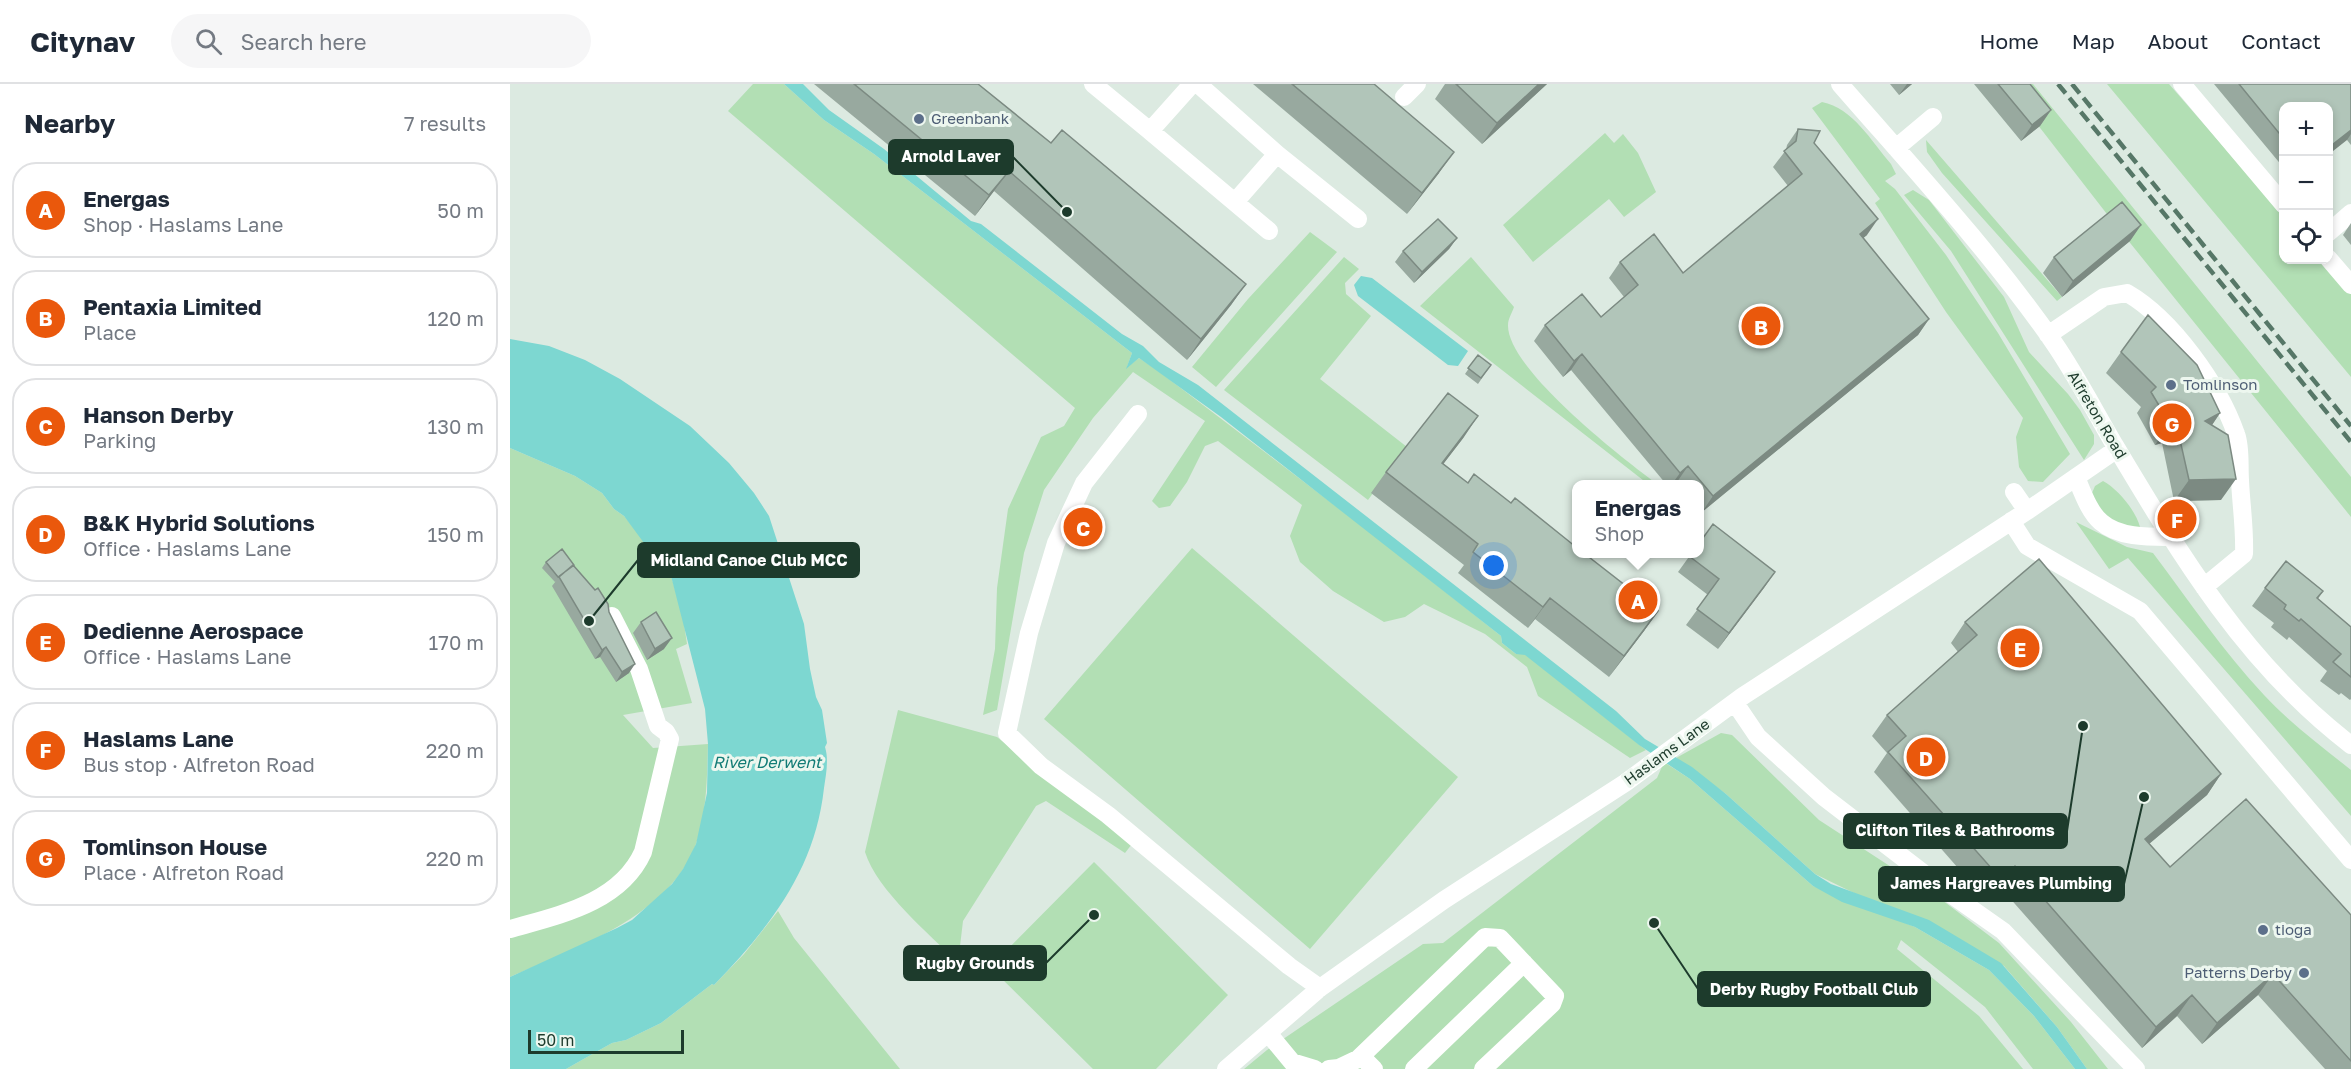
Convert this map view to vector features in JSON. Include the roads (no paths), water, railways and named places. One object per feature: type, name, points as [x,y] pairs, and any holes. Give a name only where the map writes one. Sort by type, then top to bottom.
[{"type":"street","points":[[1094,84],[1269,231]]},
{"type":"street","points":[[1150,131],[1192,84]]},
{"type":"street","points":[[1198,84],[1277,154],[1358,219]]},
{"type":"street","name":"Alfreton Road","points":[[1840,84],[2001,271],[2048,335],[2204,587],[2251,651],[2292,696],[2351,745]]},
{"type":"street","points":[[2182,84],[2279,200]]},
{"type":"street","points":[[1896,148],[1933,117]]},
{"type":"street","points":[[1235,202],[1277,154]]},
{"type":"street","points":[[2333,229],[2351,213]]},
{"type":"street","points":[[2333,264],[2351,285]]},
{"type":"street","points":[[2048,335],[2104,297],[2127,293],[2139,300],[2164,323],[2200,365],[2213,386],[2237,436],[2244,554],[2204,587]]},
{"type":"street","points":[[1138,414],[1084,483],[1056,543],[1029,633],[1007,733],[1041,766],[1108,815],[1289,966],[1320,988]]},
{"type":"street","name":"Haslams Lane","points":[[1226,1069],[1320,988],[1444,900],[1625,783],[1735,703],[2027,511],[2117,448]]},
{"type":"street","points":[[2076,477],[2100,522],[2117,531],[2146,537],[2173,537]]},
{"type":"street","points":[[2013,492],[2027,511]]},
{"type":"street","points":[[2010,521],[2027,546],[2034,551],[2140,611],[2351,860]]},
{"type":"street","points":[[510,928],[574,909],[602,897],[613,890],[636,866],[643,852],[670,739],[666,732],[658,726],[639,669],[612,616]]},
{"type":"street","points":[[1735,703],[1758,737],[1824,797],[1940,886],[2004,931],[2136,1069]]},
{"type":"street","points":[[1329,1069],[1368,1063],[1485,937],[1500,938],[1556,996],[1552,1004],[1483,1069]]},
{"type":"street","points":[[1414,1069],[1524,963]]},
{"type":"street","points":[[1268,1033],[1292,1062],[1315,1069]]},
{"type":"water","points":[[784,84],[803,84],[829,110],[884,149],[971,221],[981,224],[1122,334],[1143,346],[1159,362],[1198,385],[1616,711],[1645,739],[1692,767],[1726,794],[1815,874],[1831,884],[1929,920],[2001,963],[2057,1027],[2087,1069],[2075,1069],[2034,1016],[1989,970],[1915,927],[1842,902],[1813,886],[1690,779],[1639,745],[1525,655],[1516,654],[1502,643],[1501,636],[1221,417],[1139,358],[1126,369],[1132,353],[874,154],[824,120]]},
{"type":"water","points":[[1361,276],[1372,278],[1468,351],[1458,366],[1448,365],[1358,296],[1354,285]]},
{"type":"water","name":"River Derwent","points":[[510,339],[549,346],[585,360],[620,379],[690,426],[729,463],[754,493],[769,516],[804,624],[810,669],[816,697],[822,710],[827,743],[824,788],[811,845],[787,896],[754,941],[714,985],[712,984],[661,1023],[626,1040],[612,1043],[566,1069],[510,1069],[510,977],[632,920],[672,884],[696,844],[707,793],[708,744],[705,709],[670,572],[664,570],[624,516],[614,509],[602,493],[575,476],[510,448]]},
{"type":"railway","points":[[2058,84],[2351,442]]},
{"type":"railway","points":[[2072,84],[2351,426]]},
{"type":"place","name":"Greenbank","points":[[919,119]]},
{"type":"place","name":"Arnold Laver","points":[[1067,212]]},
{"type":"place","name":"Pentaxia Limited","points":[[1761,326]]},
{"type":"place","name":"Tomlinson","points":[[2171,385]]},
{"type":"place","name":"Tomlinson House","points":[[2172,423]]},
{"type":"place","name":"Haslams Lane","points":[[2177,519]]},
{"type":"place","name":"Hanson Derby","points":[[1083,527]]},
{"type":"place","name":"Energas","points":[[1638,600]]},
{"type":"place","name":"Midland Canoe Club MCC","points":[[589,621]]},
{"type":"place","name":"Dedienne Aerospace","points":[[2020,648]]},
{"type":"place","name":"Clifton Tiles & Bathrooms","points":[[2083,726]]},
{"type":"place","name":"B&K Hybrid Solutions","points":[[1926,757]]},
{"type":"place","name":"James Hargreaves Plumbing","points":[[2144,797]]},
{"type":"place","name":"Rugby Grounds","points":[[1094,915]]},
{"type":"place","name":"Derby Rugby Football Club","points":[[1654,923]]},
{"type":"place","name":"tioga","points":[[2263,930]]},
{"type":"place","name":"Patterns Derby","points":[[2304,973]]}]
